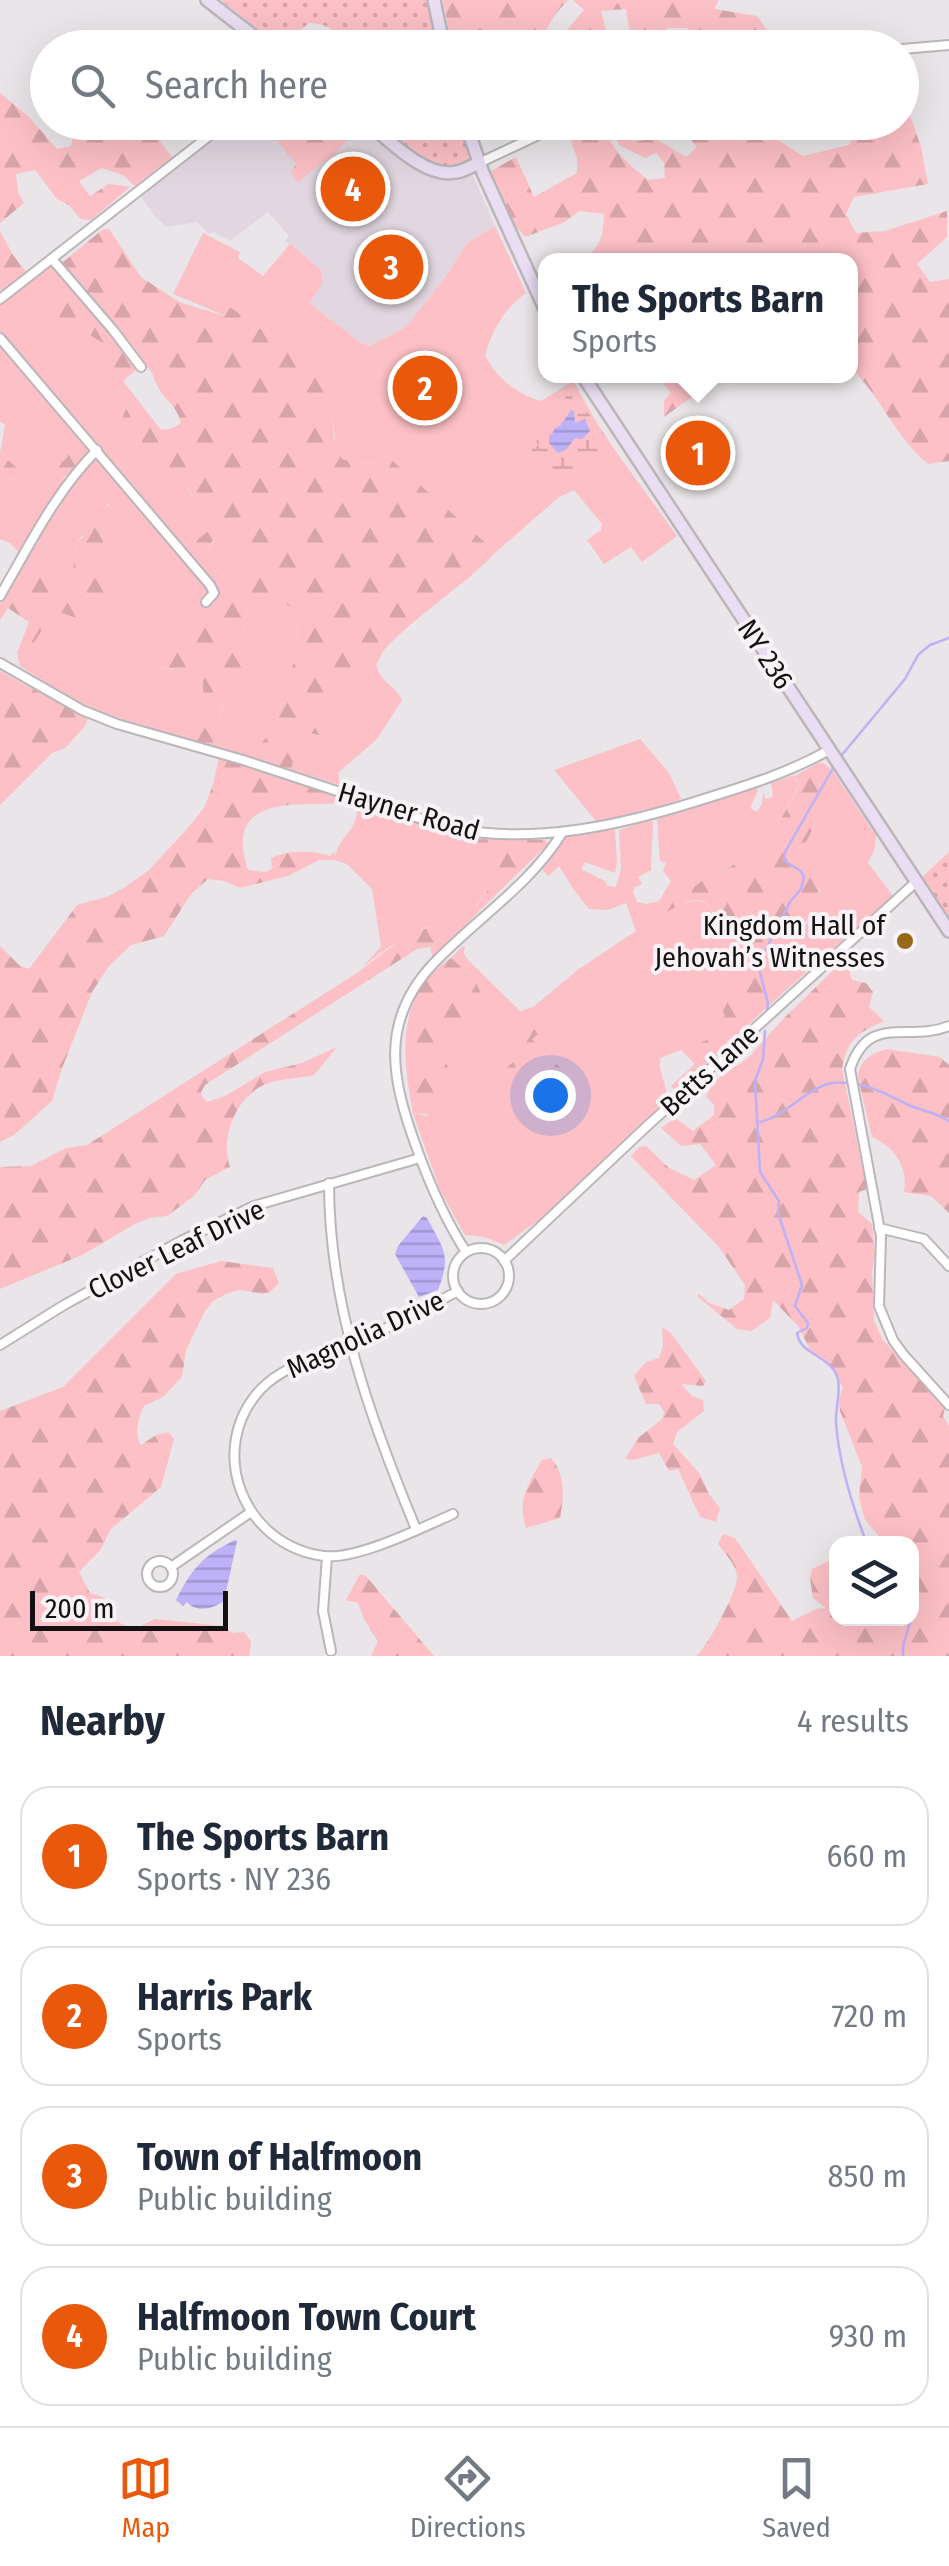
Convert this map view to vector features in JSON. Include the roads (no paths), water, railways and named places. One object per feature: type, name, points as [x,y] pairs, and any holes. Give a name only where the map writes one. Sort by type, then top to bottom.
[{"type":"main road","points":[[207,0],[246,30]]},
{"type":"main road","points":[[434,0],[440,30]]},
{"type":"main road","points":[[389,140],[437,172],[457,172],[479,163]]},
{"type":"main road","points":[[472,140],[538,292]]},
{"type":"main road","name":"NY 236","points":[[589,383],[949,932]]},
{"type":"street","points":[[919,48],[948,47]]},
{"type":"street","points":[[0,299],[204,140]]},
{"type":"street","points":[[479,163],[528,140]]},
{"type":"street","points":[[52,260],[140,367]]},
{"type":"street","points":[[0,338],[210,584],[214,593],[206,602]]},
{"type":"street","points":[[0,596],[60,495],[96,450]]},
{"type":"street","name":"Hayner Road","points":[[0,663],[82,710],[118,724],[450,828],[497,835],[562,833],[662,813],[764,780],[828,750]]},
{"type":"street","points":[[466,1252],[445,1219],[401,1106],[395,1076],[400,1016],[433,964],[539,866],[562,833]]},
{"type":"street","name":"Betts Lane","points":[[458,1291],[474,1303],[498,1298],[507,1284],[504,1261],[916,882]]},
{"type":"street","points":[[949,1026],[925,1032],[876,1034],[861,1046],[850,1070],[879,1228],[879,1306],[902,1354],[949,1404]]},
{"type":"street","name":"Clover Leaf Drive","points":[[0,1345],[180,1241],[254,1206],[420,1158]]},
{"type":"street","points":[[329,1183],[330,1238],[350,1345],[386,1456],[416,1529]]},
{"type":"street","points":[[879,1228],[924,1239],[949,1266]]},
{"type":"street","points":[[458,1291],[453,1272],[466,1252],[482,1248],[504,1261]]},
{"type":"street","name":"Magnolia Drive","points":[[251,1512],[235,1474],[238,1426],[247,1407],[273,1378],[402,1321],[458,1291]]},
{"type":"street","points":[[172,1567],[251,1512],[270,1534],[291,1546],[327,1557],[353,1554],[453,1514]]},
{"type":"street","points":[[327,1557],[322,1611],[331,1651]]},
{"type":"waterway","points":[[841,756],[905,679],[918,655],[949,638]]},
{"type":"waterway","points":[[767,1011],[758,965],[804,877],[784,861],[785,852],[833,768]]},
{"type":"waterway","points":[[765,1031],[763,1059],[755,1081],[760,1172],[779,1201],[778,1213],[802,1285],[795,1306],[808,1323],[807,1328],[797,1333],[799,1340],[837,1376],[840,1454],[864,1536]]},
{"type":"waterway","points":[[760,1122],[822,1086],[846,1083]]},
{"type":"waterway","points":[[857,1084],[949,1121]]},
{"type":"waterway","points":[[903,1656],[909,1626]]},
{"type":"place","name":"Halfmoon Town Court","points":[[353,189]]},
{"type":"place","name":"Town of Halfmoon","points":[[391,267]]},
{"type":"place","name":"Harris Park","points":[[425,388]]},
{"type":"place","name":"The Sports Barn","points":[[698,453]]},
{"type":"place","name":"Kingdom Hall of Jehovah’s Witnesses","points":[[905,941]]}]
